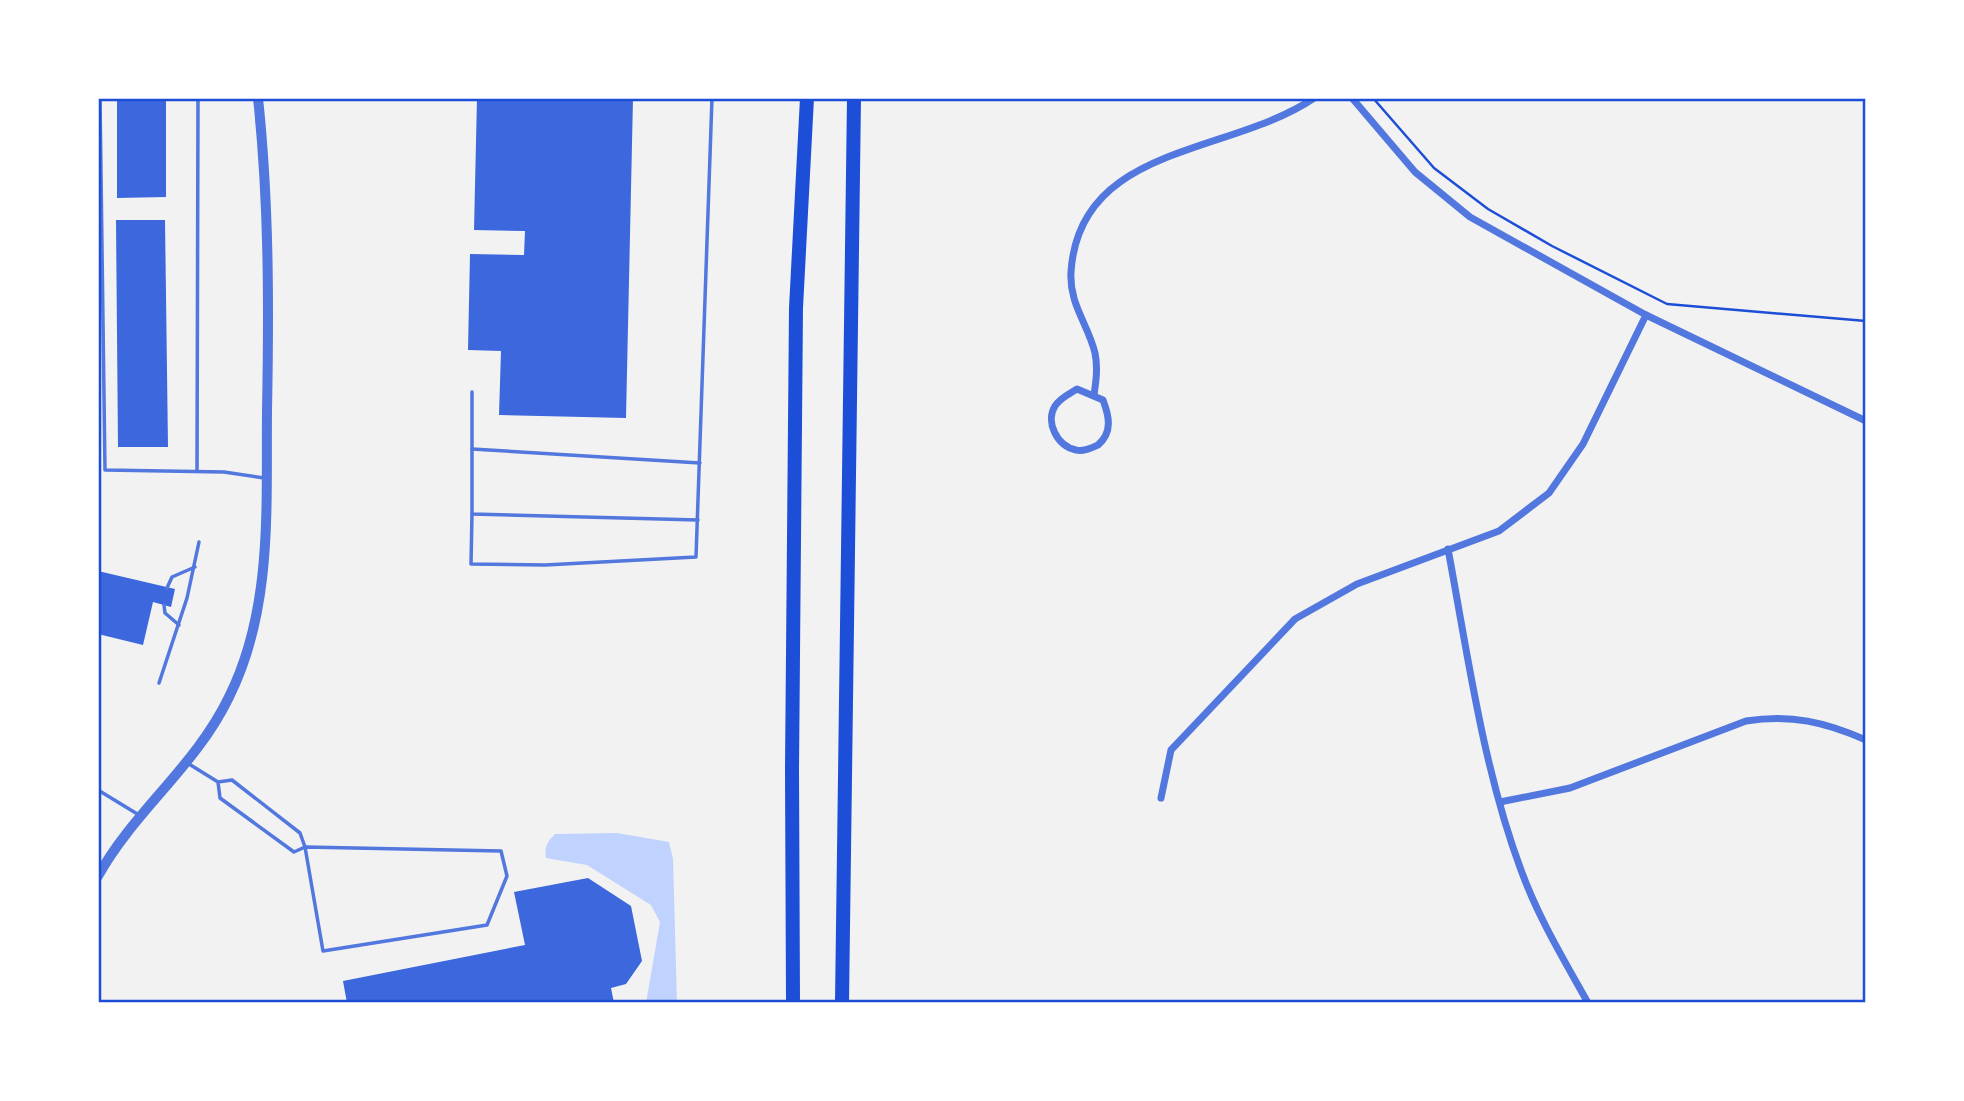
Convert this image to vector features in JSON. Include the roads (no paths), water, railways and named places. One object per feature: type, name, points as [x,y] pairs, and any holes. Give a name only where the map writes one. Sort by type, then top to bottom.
[{"type":"highway","points":[[793,1003],[796,308],[807,98]]},
{"type":"highway","points":[[842,1003],[854,98]]},
{"type":"street","points":[[98,876],[112,851],[188,764],[230,696],[257,621],[266,529],[267,183],[258,98]]},
{"type":"street","points":[[1094,396],[1097,371],[1095,353],[1074,306],[1071,276],[1074,245],[1081,225],[1102,195],[1121,179],[1147,166],[1264,125],[1314,98]]},
{"type":"street","points":[[1352,98],[1415,173],[1442,197],[1519,247],[1646,316],[1866,421]]},
{"type":"street","points":[[1161,798],[1171,750],[1295,619],[1357,584],[1499,531],[1549,493],[1583,444],[1646,316]]},
{"type":"street","points":[[1077,389],[1094,396],[1102,400],[1109,415],[1109,429],[1098,445],[1077,451],[1054,434],[1051,414],[1056,404],[1077,389]]},
{"type":"street","points":[[1448,549],[1500,802],[1521,871],[1555,943],[1588,1003]]},
{"type":"street","points":[[1500,802],[1570,788],[1746,721],[1774,717],[1806,719],[1833,725],[1866,740]]},
{"type":"lane","points":[[100,98],[106,470],[197,471],[266,478]]},
{"type":"lane","points":[[197,471],[198,98]]},
{"type":"lane","points":[[472,392],[471,564],[545,565],[696,557],[712,98]]},
{"type":"lane","points":[[472,449],[700,463]]},
{"type":"lane","points":[[472,514],[698,520]]},
{"type":"lane","points":[[159,683],[179,625],[199,542]]},
{"type":"lane","points":[[167,587],[172,577],[195,567]]},
{"type":"lane","points":[[164,605],[164,613],[179,625]]},
{"type":"lane","points":[[188,764],[218,782],[232,780],[300,832],[305,847],[323,951],[487,925],[507,876],[501,851],[305,847],[294,852],[220,798],[218,782]]},
{"type":"lane","points":[[98,790],[141,816]]},
{"type":"water","points":[[617,833],[669,842],[673,859],[677,1003],[646,1003],[660,922],[651,905],[587,865],[546,858],[547,845],[555,834]]}]
